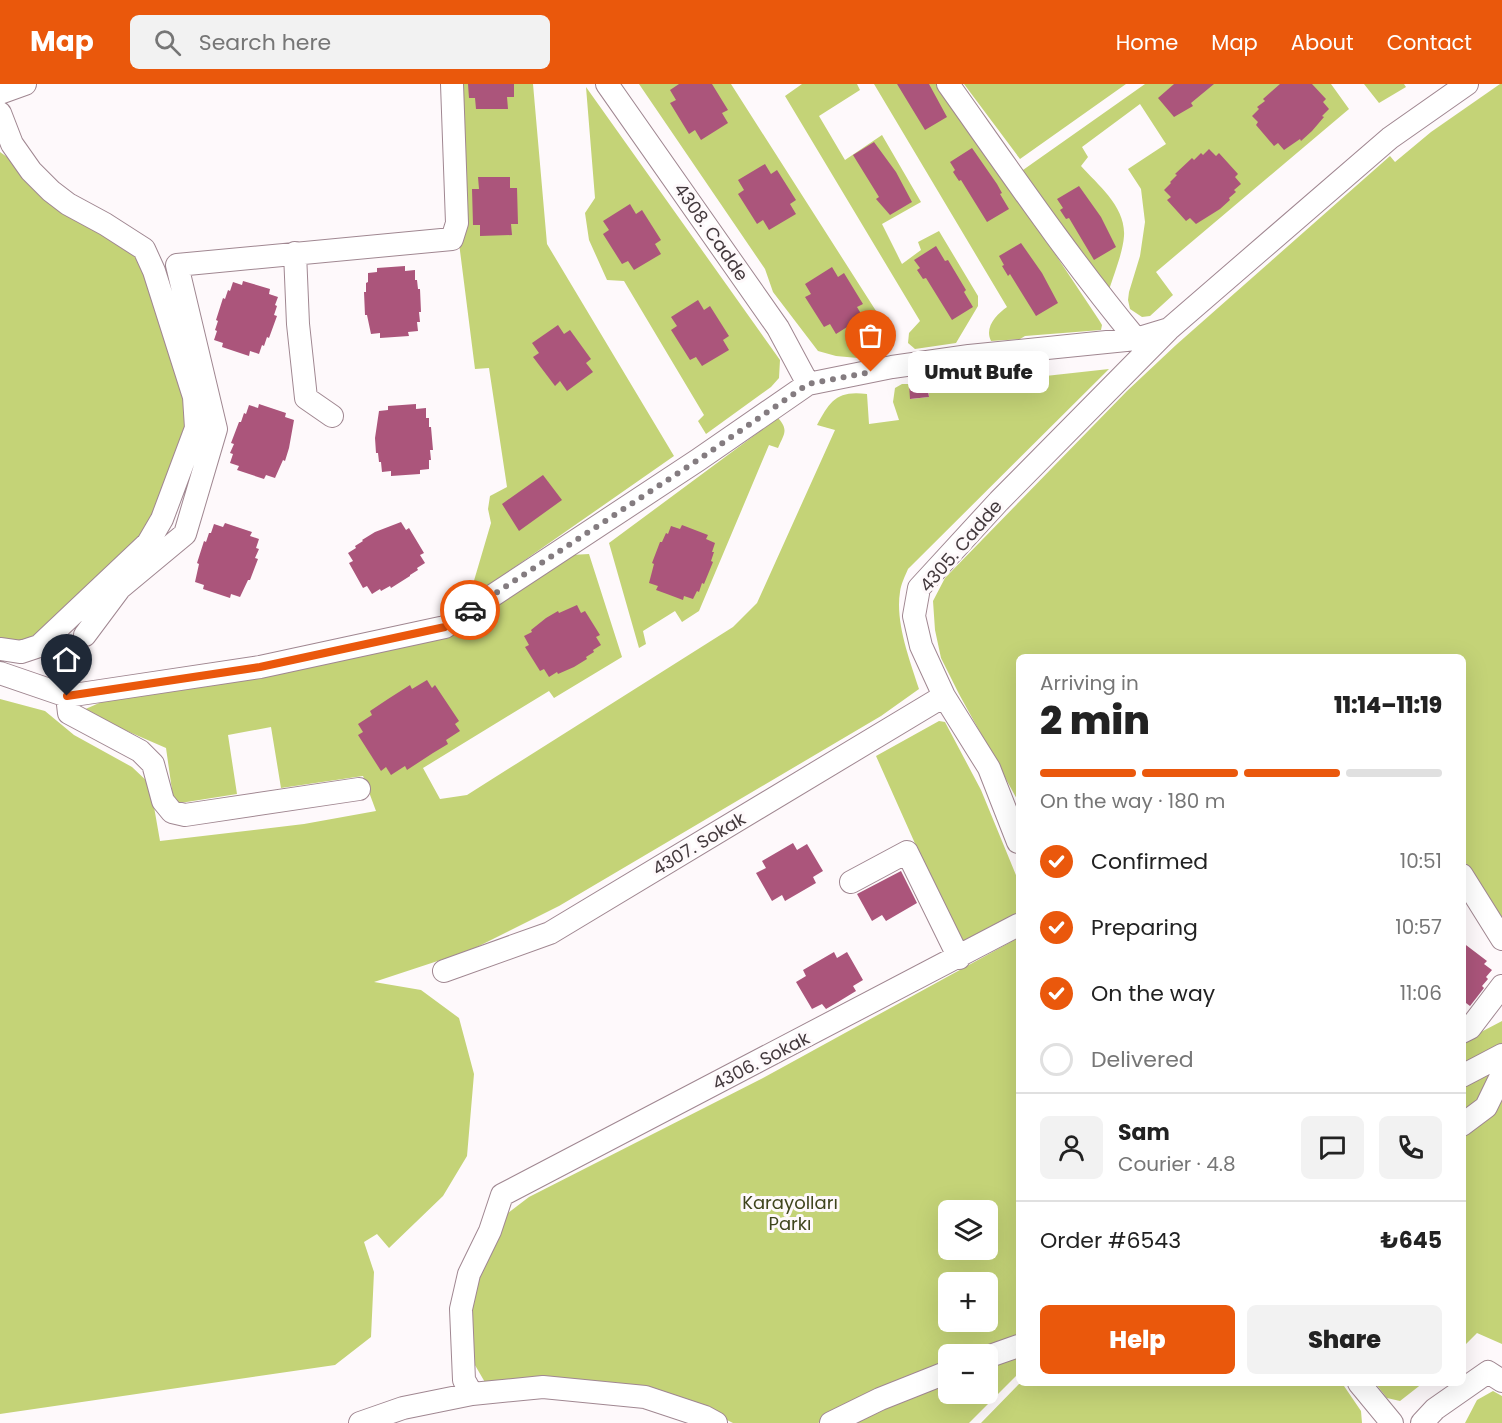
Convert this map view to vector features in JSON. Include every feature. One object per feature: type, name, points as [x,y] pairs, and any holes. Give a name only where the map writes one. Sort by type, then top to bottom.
[{"type":"street","points":[[0,93],[25,84]]},
{"type":"street","points":[[85,635],[120,588],[185,534],[216,429],[177,265],[452,239],[457,223],[452,84]]},
{"type":"street","name":"4308. Cadde","points":[[607,84],[778,328],[808,384]]},
{"type":"street","points":[[948,84],[1012,175],[1111,309],[1136,339]]},
{"type":"street","name":"4305. Cadde","points":[[1016,837],[989,768],[944,696],[921,646],[914,616],[919,588],[999,501],[1169,329],[1389,138],[1467,84]]},
{"type":"street","points":[[0,113],[12,144],[31,171],[51,191],[68,204],[144,249],[154,271],[194,397],[196,428],[162,519],[148,543],[39,646],[21,652],[0,649]]},
{"type":"street","points":[[295,253],[298,324],[306,398],[332,416]]},
{"type":"street","points":[[0,673],[67,696],[260,667],[445,627],[698,460],[808,384],[892,367],[1136,339],[1169,329]]},
{"type":"street","points":[[67,696],[69,713],[140,751],[153,764],[163,801],[172,812],[185,815],[215,812],[359,789]]},
{"type":"street","name":"4307. Sokak","points":[[444,971],[550,933],[944,696]]},
{"type":"street","points":[[851,882],[907,852],[959,958]]},
{"type":"street","points":[[1466,881],[1502,939]]},
{"type":"street","name":"4306. Sokak","points":[[472,1394],[464,1380],[461,1309],[469,1274],[490,1231],[502,1195],[959,958],[1016,926]]},
{"type":"street","points":[[1466,1030],[1502,987]]},
{"type":"street","points":[[1466,1074],[1502,1055]]},
{"type":"street","points":[[1466,1122],[1486,1107],[1502,1074]]},
{"type":"street","points":[[998,1353],[1016,1347]]},
{"type":"street","points":[[831,1423],[880,1399],[938,1376]]},
{"type":"street","points":[[1422,1423],[1435,1409],[1495,1377]]},
{"type":"street","points":[[1361,1386],[1392,1423]]},
{"type":"street","points":[[360,1423],[403,1408],[472,1394],[543,1387],[645,1397],[705,1417],[716,1423]]},
{"type":"green space","points":[[457,84],[533,84],[547,244],[674,456],[469,599],[459,598],[462,583],[473,584],[491,523],[488,509],[490,496],[507,487],[489,368],[475,369],[459,243]]},
{"type":"green space","points":[[639,84],[731,84],[885,325],[887,336],[879,353],[858,358],[836,356],[818,351],[773,292],[765,269]]},
{"type":"green space","points":[[802,84],[857,84],[860,90],[819,116],[845,160],[882,135],[921,202],[882,224],[902,264],[921,250],[918,242],[939,231],[978,296],[978,306],[956,343],[915,349],[908,343],[909,333],[920,321],[785,96]]},
{"type":"green space","points":[[874,84],[942,84],[1099,320],[1102,325],[1101,330],[991,341],[990,326],[999,313],[1007,307]]},
{"type":"green space","points":[[964,84],[1126,84],[1020,159]]},
{"type":"green space","points":[[1145,84],[1331,84],[1349,109],[1156,272],[1173,295],[1150,316],[1142,317],[1130,309],[1128,300],[1140,256],[1145,222],[1141,189],[1128,169],[1166,144],[1140,104],[1082,147],[1088,157],[1081,166],[1110,197],[1121,216],[1123,225],[1122,249],[1109,290],[1022,173],[1023,170]]},
{"type":"green space","points":[[1364,84],[1404,84],[1406,87],[1379,103]]},
{"type":"green space","points":[[1502,84],[1502,925],[1466,863],[1466,654],[1016,654],[1016,797],[941,658],[935,630],[933,601],[945,578],[1127,391],[1390,156],[1395,162],[1431,132]]},
{"type":"green space","points":[[586,87],[780,360],[779,378],[771,387],[706,434],[698,421],[704,415],[624,281],[607,280],[589,240],[585,213],[595,198]]},
{"type":"green space","points":[[0,152],[141,253],[189,410],[159,516],[47,637],[0,647]]},
{"type":"green space","points":[[1109,369],[908,569],[903,580],[899,604],[901,628],[919,689],[881,716],[559,906],[471,950],[374,982],[421,990],[459,1018],[474,1074],[467,1156],[443,1196],[389,1248],[377,1234],[364,1242],[374,1272],[371,1337],[335,1365],[0,1414],[0,699],[45,711],[74,735],[132,767],[150,784],[160,841],[304,824],[376,811],[363,776],[281,788],[271,727],[228,735],[237,794],[174,804],[166,748],[81,711],[106,700],[432,638],[571,555],[589,554],[622,657],[554,698],[549,691],[423,768],[440,799],[467,795],[733,627],[757,603],[835,430],[817,425],[826,409],[836,399],[848,394],[867,394],[869,424],[899,420],[893,402],[895,388],[902,384],[909,384],[911,399],[929,397],[929,392],[944,387]]},
{"type":"green space","points":[[778,418],[784,429],[782,439],[778,448],[769,445],[699,611],[682,622],[675,611],[643,631],[646,644],[639,648],[609,543]]},
{"type":"green space","points":[[939,721],[945,722],[981,790],[1016,875],[1016,916],[963,945],[959,942],[876,756]]},
{"type":"green space","name":"Karayolları Parkı","points":[[1016,939],[1016,1343],[998,1348],[998,1344],[938,1344],[938,1369],[818,1423],[733,1423],[715,1414],[620,1383],[577,1379],[486,1384],[472,1360],[467,1338],[473,1279],[508,1213],[529,1197],[763,1078]]},
{"type":"green space","points":[[1502,1021],[1502,1047],[1466,1067],[1466,1040]]},
{"type":"green space","points":[[1492,1069],[1492,1089],[1466,1116],[1466,1079]]},
{"type":"green space","points":[[1502,1089],[1502,1344],[1477,1333],[1466,1344],[1466,1126]]},
{"type":"green space","points":[[1016,1350],[1016,1376],[998,1394],[998,1357]]},
{"type":"green space","points":[[938,1380],[938,1404],[988,1404],[969,1423],[844,1423]]},
{"type":"green space","points":[[1017,1386],[1344,1386],[1361,1411],[1362,1423],[981,1423]]},
{"type":"green space","points":[[1377,1386],[1419,1386],[1400,1401],[1387,1398]]},
{"type":"green space","points":[[1493,1391],[1502,1396],[1502,1423],[1465,1423],[1477,1400]]},
{"type":"building","points":[[468,84],[514,84],[514,97],[507,97],[508,109],[476,109],[475,98],[469,98]]},
{"type":"building","points":[[679,84],[712,84],[728,110],[722,113],[728,123],[701,140],[695,130],[689,134],[670,103],[676,100],[670,90]]},
{"type":"building","points":[[897,84],[929,84],[947,117],[925,130]]},
{"type":"building","points":[[1174,84],[1214,84],[1191,103],[1193,106],[1174,117],[1158,98]]},
{"type":"building","points":[[1280,84],[1312,84],[1326,99],[1323,102],[1329,109],[1312,131],[1301,141],[1300,139],[1284,150],[1278,143],[1274,146],[1256,125],[1258,122],[1252,116],[1259,109],[1257,107],[1265,101],[1263,99]]},
{"type":"building","points":[[874,142],[896,172],[912,202],[890,215],[876,199],[879,197],[853,155]]},
{"type":"building","points":[[972,148],[997,184],[1009,209],[987,222],[961,180],[959,181],[953,172],[955,170],[950,162]]},
{"type":"building","points":[[1209,149],[1216,156],[1219,153],[1238,174],[1235,177],[1241,184],[1234,190],[1236,192],[1229,198],[1230,200],[1220,209],[1196,224],[1190,218],[1186,221],[1167,200],[1171,197],[1164,190],[1177,175],[1175,174],[1192,158],[1194,160]]},
{"type":"building","points":[[765,164],[771,174],[777,170],[796,200],[790,204],[796,214],[769,230],[763,220],[757,224],[738,194],[744,190],[738,180]]},
{"type":"building","points":[[478,177],[510,177],[510,188],[517,188],[518,224],[511,224],[512,235],[480,236],[480,225],[473,225],[472,189],[479,189]]},
{"type":"building","points":[[1079,186],[1101,217],[1116,247],[1094,260],[1069,218],[1066,219],[1060,210],[1063,208],[1057,199]]},
{"type":"building","points":[[630,204],[636,214],[642,210],[661,240],[655,244],[661,254],[634,270],[628,261],[622,264],[603,234],[609,230],[603,221]]},
{"type":"building","points":[[1021,243],[1042,273],[1058,303],[1036,316],[1010,274],[1008,276],[999,256]]},
{"type":"building","points":[[936,246],[945,261],[948,260],[966,290],[964,292],[973,307],[952,320],[926,278],[923,279],[917,270],[920,268],[914,260]]},
{"type":"building","points":[[405,266],[405,271],[415,270],[415,280],[420,289],[421,312],[419,312],[420,322],[417,322],[418,331],[408,332],[409,336],[380,338],[380,333],[371,334],[367,315],[365,315],[364,292],[366,292],[368,273],[377,272],[377,268]]},
{"type":"building","points":[[832,267],[838,277],[844,273],[863,304],[857,307],[863,317],[836,334],[830,324],[824,327],[805,297],[811,294],[805,284]]},
{"type":"building","points":[[243,281],[270,289],[269,294],[278,297],[274,315],[277,316],[269,338],[267,337],[264,346],[262,345],[259,354],[250,351],[249,356],[222,347],[223,343],[214,340],[218,321],[216,320],[223,298],[225,299],[228,290],[230,291],[233,282],[242,285]]},
{"type":"building","points":[[698,300],[704,310],[710,306],[729,336],[723,340],[729,350],[702,366],[696,357],[690,360],[671,330],[677,326],[671,317]]},
{"type":"building","points":[[558,325],[564,334],[570,330],[591,359],[586,363],[593,372],[567,391],[560,381],[555,386],[533,357],[539,353],[532,343]]},
{"type":"building","points":[[927,382],[929,397],[910,399],[909,384]]},
{"type":"building","points":[[259,404],[286,413],[285,417],[294,420],[285,461],[283,460],[275,478],[266,475],[264,479],[237,470],[239,466],[230,463],[233,454],[230,453],[234,444],[231,443],[239,422],[244,413],[246,414],[249,405],[258,408]]},
{"type":"building","points":[[416,404],[416,409],[426,408],[426,418],[429,418],[429,427],[431,427],[433,450],[430,450],[429,469],[420,470],[420,474],[391,476],[391,471],[382,472],[381,462],[376,453],[375,438],[379,411],[388,410],[388,406]]},
{"type":"building","points":[[543,475],[562,500],[519,531],[502,504]]},
{"type":"building","points":[[401,522],[406,530],[409,528],[424,553],[420,555],[425,563],[391,588],[390,586],[381,591],[380,589],[372,594],[367,586],[363,588],[349,563],[353,561],[348,553],[375,532]]},
{"type":"building","points":[[225,523],[252,532],[250,536],[259,539],[256,548],[259,549],[255,558],[258,559],[240,597],[231,594],[230,598],[203,589],[204,585],[195,582],[199,564],[197,563],[204,541],[206,542],[214,524],[223,527]]},
{"type":"building","points":[[682,525],[708,535],[706,539],[715,543],[711,561],[713,562],[704,584],[702,583],[693,599],[684,596],[683,600],[656,590],[658,586],[649,583],[654,564],[652,563],[660,542],[666,533],[668,534],[671,526],[680,529]]},
{"type":"building","points":[[577,605],[581,613],[585,611],[600,635],[596,637],[601,645],[586,657],[587,659],[574,667],[549,677],[544,669],[540,671],[525,647],[529,645],[524,636],[532,632],[531,630],[546,618],[558,611],[559,613]]},
{"type":"building","points":[[427,680],[432,688],[435,685],[459,721],[455,724],[460,731],[446,740],[448,744],[407,770],[405,766],[391,775],[386,767],[381,771],[358,735],[363,732],[358,724],[372,715],[370,711],[388,699],[410,685],[412,689]]},
{"type":"building","points":[[793,843],[797,850],[807,844],[823,871],[813,877],[816,883],[785,901],[782,895],[772,901],[756,873],[766,868],[762,861]]},
{"type":"building","points":[[901,871],[917,903],[886,921],[882,915],[872,921],[857,894]]},
{"type":"building","points":[[1466,945],[1487,961],[1484,964],[1492,970],[1482,986],[1484,988],[1470,1006],[1466,1003]]},
{"type":"building","points":[[834,952],[837,958],[847,952],[863,980],[853,986],[856,991],[826,1009],[822,1004],[812,1009],[796,982],[806,976],[803,970]]},
{"type":"way so far","points":[[470,610],[698,460],[808,384],[871,372]]},
{"type":"place","name":"Umut Bufe","points":[[871,372]]},
{"type":"route","points":[[67,696],[260,667],[445,627],[470,610]]}]
